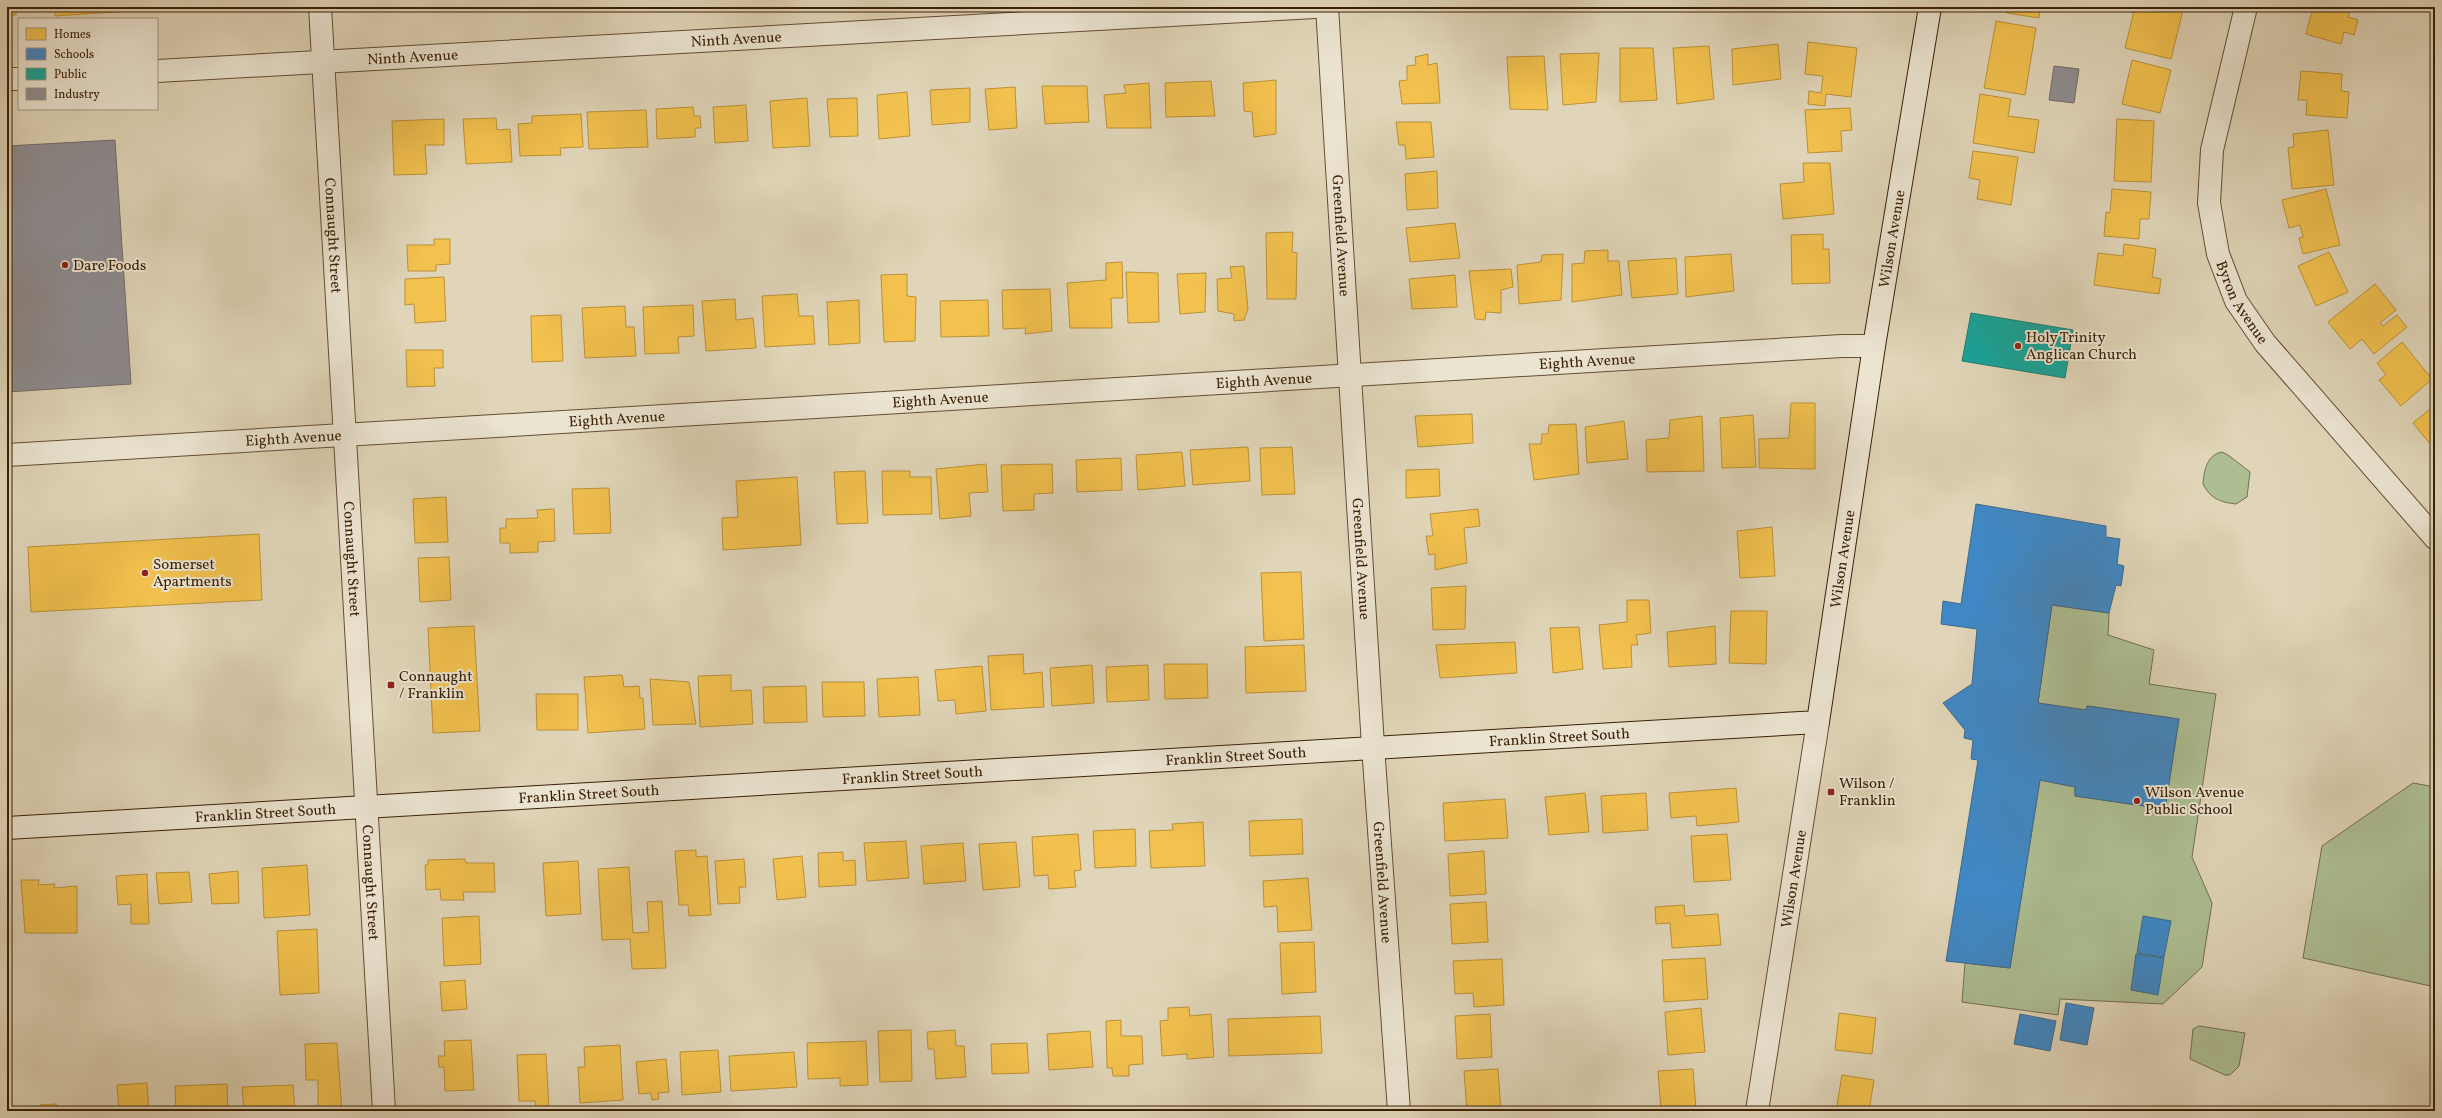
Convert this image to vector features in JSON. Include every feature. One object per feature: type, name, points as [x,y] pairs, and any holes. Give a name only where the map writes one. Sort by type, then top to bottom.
[{"type":"street","name":"Connaught Street","points":[[320,7],[344,435],[368,806],[384,1111]]},
{"type":"street","name":"Ninth Avenue","points":[[158,71],[1315,7]]},
{"type":"street","name":"Greenfield Avenue","points":[[1327,7],[1373,746],[1399,1111]]},
{"type":"street","name":"Wilson Avenue","points":[[1757,1111],[1818,722],[1874,346],[1930,7]]},
{"type":"street","name":"Byron Avenue","points":[[2246,7],[2212,150],[2209,203],[2218,254],[2236,301],[2265,343],[2435,538]]},
{"type":"street","points":[[7,79],[18,79]]},
{"type":"street","name":"Eighth Avenue","points":[[7,455],[1842,346],[1874,346]]},
{"type":"street","name":"Franklin Street South","points":[[7,828],[1373,746],[1818,722]]},
{"type":"green space","points":[[2222,452],[2250,472],[2247,497],[2236,504],[2216,499],[2209,493],[2203,484],[2207,464],[2213,456]]},
{"type":"green space","points":[[2052,605],[2109,613],[2108,635],[2154,650],[2149,684],[2216,694],[2192,857],[2212,903],[2202,967],[2163,1004],[2060,999],[2058,1015],[1962,1002],[1965,963],[2010,968],[2040,780],[2075,787],[2075,796],[2165,809],[2179,719],[2088,706],[2086,710],[2038,703]]},
{"type":"green space","points":[[2413,783],[2435,787],[2435,987],[2303,958],[2322,846]]},
{"type":"green space","points":[[2199,1026],[2245,1033],[2239,1066],[2230,1075],[2225,1075],[2190,1059],[2193,1029]]},
{"type":"building: Homes","points":[[7,7],[16,7],[16,15],[7,15]]},
{"type":"building: Homes","points":[[54,7],[146,7],[146,10],[55,16]]},
{"type":"building: Homes","points":[[2008,7],[2040,7],[2039,18],[2007,13]]},
{"type":"building: Homes","points":[[2135,7],[2169,7],[2183,10],[2171,59],[2125,48]]},
{"type":"building: Homes","points":[[2313,7],[2351,7],[2348,17],[2358,20],[2354,35],[2344,32],[2341,44],[2306,34]]},
{"type":"building: Homes","points":[[1996,21],[2036,28],[2025,95],[1984,88]]},
{"type":"building: Homes","points":[[1808,42],[1857,48],[1851,97],[1826,94],[1825,106],[1808,104],[1809,91],[1821,93],[1823,76],[1805,74]]},
{"type":"building: Homes","points":[[1778,44],[1781,79],[1733,85],[1732,49]]},
{"type":"building: Homes","points":[[1709,46],[1714,99],[1677,104],[1673,48]]},
{"type":"building: Homes","points":[[1620,48],[1653,48],[1657,100],[1620,102]]},
{"type":"building: Homes","points":[[1599,53],[1596,102],[1563,105],[1560,54]]},
{"type":"building: Homes","points":[[1428,54],[1428,65],[1437,63],[1440,103],[1402,104],[1399,81],[1407,80],[1407,66],[1416,65],[1415,57]]},
{"type":"building: Homes","points":[[1544,56],[1548,110],[1510,109],[1507,57]]},
{"type":"building: Homes","points":[[2132,60],[2171,70],[2160,113],[2122,104]]},
{"type":"building: Homes","points":[[2301,71],[2342,74],[2341,91],[2349,92],[2347,118],[2306,115],[2307,100],[2298,100]]},
{"type":"building: Homes","points":[[1276,80],[1276,134],[1254,137],[1252,112],[1244,111],[1243,83]]},
{"type":"building: Homes","points":[[1211,81],[1215,116],[1166,117],[1165,83]]},
{"type":"building: Homes","points":[[1149,83],[1151,128],[1107,128],[1104,95],[1126,93],[1124,85]]},
{"type":"building: Homes","points":[[1042,86],[1087,86],[1089,122],[1045,124]]},
{"type":"building: Homes","points":[[1015,87],[1017,128],[989,130],[985,89]]},
{"type":"building: Homes","points":[[970,88],[970,122],[932,125],[930,90]]},
{"type":"building: Homes","points":[[907,92],[910,136],[879,139],[877,95]]},
{"type":"building: Homes","points":[[1980,94],[2011,99],[2008,116],[2039,120],[2034,153],[1973,143]]},
{"type":"building: Homes","points":[[2432,96],[2435,96],[2435,120],[2432,120]]},
{"type":"building: Homes","points":[[807,98],[810,146],[773,148],[770,101]]},
{"type":"building: Homes","points":[[857,98],[858,136],[830,137],[827,99]]},
{"type":"building: Homes","points":[[746,105],[748,141],[715,143],[713,107]]},
{"type":"building: Homes","points":[[693,107],[694,116],[700,116],[701,128],[695,128],[695,137],[657,139],[656,109]]},
{"type":"building: Homes","points":[[1850,108],[1852,130],[1841,131],[1842,151],[1808,153],[1805,110]]},
{"type":"building: Homes","points":[[646,110],[648,147],[589,149],[587,112]]},
{"type":"building: Homes","points":[[581,114],[583,147],[560,148],[561,155],[520,156],[518,124],[532,123],[532,116]]},
{"type":"building: Homes","points":[[496,118],[497,130],[510,129],[512,162],[466,164],[463,119]]},
{"type":"building: Homes","points":[[444,119],[444,145],[425,145],[427,174],[394,175],[392,121]]},
{"type":"building: Homes","points":[[2117,119],[2154,121],[2151,182],[2114,181]]},
{"type":"building: Homes","points":[[1396,122],[1431,122],[1434,157],[1406,159],[1405,145],[1399,145]]},
{"type":"building: Homes","points":[[2328,130],[2334,185],[2292,189],[2288,148],[2294,147],[2293,134]]},
{"type":"building: Homes","points":[[1973,151],[2018,157],[2011,205],[1977,199],[1980,180],[1969,178]]},
{"type":"building: Homes","points":[[1803,163],[1830,163],[1834,214],[1783,219],[1780,184],[1804,182]]},
{"type":"building: Homes","points":[[1437,171],[1438,208],[1407,210],[1405,174]]},
{"type":"building: Homes","points":[[2112,189],[2151,192],[2149,219],[2140,219],[2139,239],[2104,236],[2106,212],[2110,213]]},
{"type":"building: Homes","points":[[2326,189],[2340,245],[2303,254],[2299,238],[2303,237],[2300,225],[2289,228],[2282,200]]},
{"type":"building: Homes","points":[[1455,223],[1460,258],[1410,262],[1406,228]]},
{"type":"building: Homes","points":[[1293,232],[1292,252],[1297,253],[1296,299],[1267,299],[1266,233]]},
{"type":"building: Homes","points":[[1823,234],[1823,249],[1829,249],[1830,283],[1792,284],[1791,235]]},
{"type":"building: Homes","points":[[434,239],[450,239],[450,264],[436,265],[436,271],[408,271],[407,245],[434,245]]},
{"type":"building: Homes","points":[[2124,244],[2156,249],[2152,277],[2161,279],[2159,294],[2094,285],[2098,253],[2123,256]]},
{"type":"building: Homes","points":[[1608,250],[1608,261],[1619,261],[1622,295],[1572,302],[1572,264],[1584,263],[1585,251]]},
{"type":"building: Homes","points":[[2329,252],[2348,292],[2316,306],[2298,266]]},
{"type":"building: Homes","points":[[1563,254],[1561,300],[1519,304],[1517,265],[1541,262],[1542,255]]},
{"type":"building: Homes","points":[[1731,254],[1734,291],[1686,297],[1685,257]]},
{"type":"building: Homes","points":[[1676,258],[1678,294],[1632,298],[1628,261]]},
{"type":"building: Homes","points":[[1122,262],[1123,298],[1111,298],[1112,328],[1070,328],[1067,283],[1106,280],[1106,263]]},
{"type":"building: Homes","points":[[1244,266],[1248,309],[1244,320],[1234,321],[1234,314],[1218,311],[1217,279],[1232,278],[1230,267]]},
{"type":"building: Homes","points":[[1511,269],[1513,287],[1501,290],[1501,313],[1486,312],[1485,320],[1475,319],[1469,271]]},
{"type":"building: Homes","points":[[1126,272],[1158,273],[1159,322],[1128,323]]},
{"type":"building: Homes","points":[[1206,273],[1205,312],[1180,314],[1177,274]]},
{"type":"building: Homes","points":[[907,274],[907,296],[916,297],[915,341],[884,342],[881,275]]},
{"type":"building: Homes","points":[[1455,275],[1457,307],[1412,309],[1409,279]]},
{"type":"building: Homes","points":[[444,277],[446,321],[415,323],[414,304],[405,305],[405,279]]},
{"type":"building: Homes","points":[[2375,284],[2396,310],[2380,323],[2383,326],[2397,315],[2407,327],[2374,354],[2362,339],[2350,349],[2328,322]]},
{"type":"building: Homes","points":[[1050,289],[1052,331],[1025,334],[1026,328],[1003,329],[1002,290]]},
{"type":"building: Homes","points":[[797,294],[799,316],[813,316],[815,344],[765,347],[762,296]]},
{"type":"building: Homes","points":[[735,299],[736,320],[753,318],[756,348],[706,351],[702,301]]},
{"type":"building: Homes","points":[[859,300],[860,343],[829,345],[827,302]]},
{"type":"building: Homes","points":[[988,300],[989,336],[941,337],[940,301]]},
{"type":"building: Homes","points":[[693,305],[694,336],[678,337],[679,353],[645,354],[643,307]]},
{"type":"building: Homes","points":[[625,306],[626,327],[634,327],[636,356],[585,358],[582,308]]},
{"type":"building: Homes","points":[[561,315],[563,361],[532,362],[531,316]]},
{"type":"building: Homes","points":[[2402,342],[2432,379],[2401,406],[2379,380],[2386,375],[2377,363]]},
{"type":"building: Homes","points":[[406,350],[443,350],[443,368],[434,368],[435,386],[407,387]]},
{"type":"building: Homes","points":[[1791,403],[1815,403],[1815,469],[1759,468],[1759,439],[1789,438]]},
{"type":"building: Homes","points":[[2435,405],[2435,450],[2413,423]]},
{"type":"building: Homes","points":[[1472,414],[1473,443],[1418,447],[1415,416]]},
{"type":"building: Homes","points":[[1753,415],[1756,467],[1722,468],[1720,418]]},
{"type":"building: Homes","points":[[1702,416],[1704,471],[1647,472],[1646,440],[1669,438],[1670,420]]},
{"type":"building: Homes","points":[[1624,421],[1628,459],[1587,463],[1585,427]]},
{"type":"building: Homes","points":[[1576,424],[1579,474],[1534,480],[1529,444],[1541,444],[1542,434],[1548,434],[1549,425]]},
{"type":"building: Homes","points":[[1248,447],[1250,481],[1193,485],[1190,450]]},
{"type":"building: Homes","points":[[1292,447],[1295,494],[1262,495],[1260,448]]},
{"type":"building: Homes","points":[[1182,452],[1185,486],[1138,490],[1136,455]]},
{"type":"building: Homes","points":[[1121,458],[1122,490],[1077,492],[1076,460]]},
{"type":"building: Homes","points":[[986,464],[988,492],[969,493],[971,516],[940,519],[936,469]]},
{"type":"building: Homes","points":[[1052,464],[1053,493],[1034,494],[1034,510],[1003,511],[1001,465]]},
{"type":"building: Homes","points":[[1439,469],[1440,496],[1406,498],[1406,470]]},
{"type":"building: Homes","points":[[865,471],[868,523],[837,524],[834,472]]},
{"type":"building: Homes","points":[[882,471],[910,471],[910,477],[931,477],[932,514],[883,515]]},
{"type":"building: Homes","points":[[797,477],[801,545],[723,550],[722,518],[738,517],[736,481]]},
{"type":"building: Homes","points":[[609,488],[611,533],[574,534],[572,489]]},
{"type":"building: Homes","points":[[446,497],[448,542],[415,543],[413,499]]},
{"type":"building: Homes","points":[[554,509],[555,541],[538,542],[538,552],[510,553],[510,543],[500,543],[500,528],[506,528],[506,519],[538,518],[537,510]]},
{"type":"building: Homes","points":[[1478,509],[1480,526],[1464,528],[1467,563],[1435,570],[1435,554],[1429,555],[1426,536],[1433,536],[1430,514]]},
{"type":"building: Homes","points":[[1772,527],[1775,576],[1740,578],[1737,531]]},
{"type":"building: Homes","name":"Somerset Apartments","points":[[259,534],[262,600],[31,612],[28,547]]},
{"type":"building: Homes","points":[[449,557],[451,600],[420,602],[418,558]]},
{"type":"building: Homes","points":[[1301,572],[1304,639],[1264,641],[1261,573]]},
{"type":"building: Homes","points":[[1466,586],[1465,629],[1433,630],[1431,588]]},
{"type":"building: Homes","points":[[1627,600],[1649,600],[1651,633],[1636,635],[1638,645],[1631,645],[1632,667],[1603,669],[1599,625],[1627,622]]},
{"type":"building: Homes","points":[[1731,611],[1767,611],[1766,664],[1729,663]]},
{"type":"building: Homes","points":[[474,626],[480,731],[433,733],[428,628]]},
{"type":"building: Homes","points":[[1715,626],[1716,664],[1669,667],[1667,632]]},
{"type":"building: Homes","points":[[1579,627],[1583,669],[1553,673],[1550,628]]},
{"type":"building: Homes","points":[[1515,642],[1517,673],[1440,678],[1436,645]]},
{"type":"building: Homes","points":[[1304,645],[1306,691],[1246,693],[1245,647]]},
{"type":"building: Homes","points":[[1023,654],[1024,674],[1042,672],[1044,707],[991,710],[988,656]]},
{"type":"building: Homes","points":[[1164,664],[1207,664],[1208,698],[1165,699]]},
{"type":"building: Homes","points":[[1092,665],[1094,703],[1052,706],[1050,668]]},
{"type":"building: Homes","points":[[1148,665],[1149,700],[1107,702],[1106,667]]},
{"type":"building: Homes","points":[[982,666],[986,711],[956,714],[955,700],[938,701],[935,670]]},
{"type":"building: Homes","points":[[622,675],[624,687],[639,686],[640,698],[643,698],[645,729],[588,733],[584,677]]},
{"type":"building: Homes","points":[[731,675],[731,691],[751,690],[753,724],[700,727],[698,676]]},
{"type":"building: Homes","points":[[918,677],[920,715],[879,717],[877,679]]},
{"type":"building: Homes","points":[[650,679],[689,682],[696,724],[653,725]]},
{"type":"building: Homes","points":[[822,682],[864,682],[865,716],[823,717]]},
{"type":"building: Homes","points":[[806,686],[807,722],[764,723],[763,687]]},
{"type":"building: Homes","points":[[536,694],[578,694],[578,730],[537,730]]},
{"type":"building: Homes","points":[[1736,788],[1739,822],[1697,826],[1696,816],[1671,818],[1669,793]]},
{"type":"building: Homes","points":[[1585,793],[1589,832],[1549,835],[1545,797]]},
{"type":"building: Homes","points":[[1646,793],[1648,830],[1603,833],[1601,796]]},
{"type":"building: Homes","points":[[1505,799],[1508,838],[1445,841],[1443,803]]},
{"type":"building: Homes","points":[[1302,819],[1303,854],[1250,856],[1249,821]]},
{"type":"building: Homes","points":[[1203,822],[1205,866],[1151,868],[1149,831],[1173,830],[1172,824]]},
{"type":"building: Homes","points":[[1135,829],[1136,866],[1095,868],[1093,831]]},
{"type":"building: Homes","points":[[1078,834],[1081,870],[1074,871],[1076,887],[1049,889],[1048,875],[1034,876],[1032,837]]},
{"type":"building: Homes","points":[[1727,834],[1731,880],[1694,882],[1691,836]]},
{"type":"building: Homes","points":[[906,841],[909,878],[867,881],[864,843]]},
{"type":"building: Homes","points":[[1016,842],[1020,887],[983,890],[979,844]]},
{"type":"building: Homes","points":[[963,843],[966,881],[924,884],[921,846]]},
{"type":"building: Homes","points":[[696,850],[696,857],[707,856],[711,915],[689,916],[688,905],[679,905],[675,851]]},
{"type":"building: Homes","points":[[1484,851],[1486,894],[1450,896],[1448,854]]},
{"type":"building: Homes","points":[[843,852],[843,861],[855,860],[856,885],[819,887],[818,853]]},
{"type":"building: Homes","points":[[802,856],[806,897],[777,900],[773,859]]},
{"type":"building: Homes","points":[[465,859],[466,863],[494,863],[495,892],[463,892],[464,900],[441,900],[440,889],[426,890],[425,865],[428,865],[428,860]]},
{"type":"building: Homes","points":[[744,859],[746,887],[739,887],[740,903],[718,904],[715,861]]},
{"type":"building: Homes","points":[[578,861],[581,914],[546,916],[543,863]]},
{"type":"building: Homes","points":[[307,865],[310,915],[264,918],[262,868]]},
{"type":"building: Homes","points":[[629,867],[633,933],[649,932],[647,902],[662,901],[666,968],[632,969],[630,939],[602,940],[598,869]]},
{"type":"building: Homes","points":[[238,871],[239,903],[212,904],[209,874]]},
{"type":"building: Homes","points":[[189,872],[192,902],[159,904],[156,873]]},
{"type":"building: Homes","points":[[147,874],[149,924],[131,924],[131,904],[118,905],[116,876]]},
{"type":"building: Homes","points":[[1308,878],[1312,930],[1278,932],[1277,906],[1264,907],[1263,881]]},
{"type":"building: Homes","points":[[21,880],[39,880],[38,885],[55,884],[54,888],[77,886],[77,933],[25,933]]},
{"type":"building: Homes","points":[[7,890],[10,890],[11,934],[7,934]]},
{"type":"building: Homes","points":[[1486,902],[1488,942],[1452,944],[1450,904]]},
{"type":"building: Homes","points":[[1684,905],[1685,916],[1718,914],[1721,945],[1672,948],[1670,923],[1656,924],[1655,907]]},
{"type":"building: Homes","points":[[479,916],[481,964],[444,966],[442,918]]},
{"type":"building: Homes","points":[[317,929],[319,993],[280,995],[277,931]]},
{"type":"building: Homes","points":[[1314,942],[1316,992],[1282,994],[1280,943]]},
{"type":"building: Homes","points":[[1705,958],[1708,999],[1664,1002],[1662,960]]},
{"type":"building: Homes","points":[[1502,959],[1504,1005],[1474,1007],[1473,993],[1455,994],[1453,961]]},
{"type":"building: Homes","points":[[465,980],[467,1009],[442,1011],[440,982]]},
{"type":"building: Homes","points":[[1189,1007],[1190,1016],[1211,1014],[1214,1057],[1187,1059],[1187,1054],[1162,1056],[1160,1021],[1168,1020],[1168,1008]]},
{"type":"building: Homes","points":[[1701,1008],[1705,1052],[1668,1055],[1665,1012]]},
{"type":"building: Homes","points":[[1839,1013],[1876,1018],[1872,1054],[1835,1050]]},
{"type":"building: Homes","points":[[1490,1014],[1492,1057],[1457,1059],[1455,1016]]},
{"type":"building: Homes","points":[[1320,1016],[1322,1053],[1229,1056],[1228,1019]]},
{"type":"building: Homes","points":[[1121,1020],[1121,1036],[1142,1036],[1143,1064],[1129,1065],[1129,1076],[1113,1076],[1112,1068],[1107,1068],[1106,1021]]},
{"type":"building: Homes","points":[[911,1030],[912,1081],[880,1082],[878,1031]]},
{"type":"building: Homes","points":[[955,1030],[956,1046],[964,1046],[966,1077],[936,1079],[934,1049],[928,1049],[927,1032]]},
{"type":"building: Homes","points":[[1090,1031],[1093,1067],[1049,1070],[1047,1034]]},
{"type":"building: Homes","points":[[471,1040],[474,1090],[445,1091],[444,1067],[439,1067],[438,1056],[445,1056],[444,1041]]},
{"type":"building: Homes","points":[[866,1041],[868,1085],[840,1086],[840,1078],[808,1079],[807,1043]]},
{"type":"building: Homes","points":[[337,1043],[342,1111],[318,1111],[318,1080],[306,1080],[305,1044]]},
{"type":"building: Homes","points":[[1027,1043],[1029,1073],[992,1074],[991,1044]]},
{"type":"building: Homes","points":[[620,1045],[623,1100],[580,1103],[578,1067],[585,1067],[584,1047]]},
{"type":"building: Homes","points":[[718,1050],[721,1092],[682,1095],[680,1052]]},
{"type":"building: Homes","points":[[794,1052],[797,1087],[731,1091],[729,1056]]},
{"type":"building: Homes","points":[[546,1054],[549,1109],[536,1109],[535,1101],[519,1101],[517,1055]]},
{"type":"building: Homes","points":[[666,1059],[669,1092],[658,1093],[659,1099],[652,1100],[651,1093],[639,1094],[636,1062]]},
{"type":"building: Homes","points":[[1498,1069],[1501,1111],[1467,1111],[1464,1071]]},
{"type":"building: Homes","points":[[1693,1069],[1696,1111],[1661,1111],[1658,1071]]},
{"type":"building: Homes","points":[[1842,1075],[1874,1080],[1869,1111],[1836,1111]]},
{"type":"building: Homes","points":[[147,1083],[149,1111],[119,1111],[117,1085]]},
{"type":"building: Homes","points":[[227,1084],[228,1111],[176,1111],[175,1086]]},
{"type":"building: Homes","points":[[293,1085],[295,1111],[244,1111],[242,1087]]},
{"type":"building: Homes","points":[[56,1104],[57,1111],[41,1111],[40,1105]]},
{"type":"building: Homes","points":[[114,1108],[114,1111],[71,1111],[71,1109]]},
{"type":"building: Schools","points":[[1976,504],[2106,526],[2106,537],[2120,539],[2117,564],[2124,566],[2121,586],[2116,585],[2109,613],[2052,605],[2038,703],[2086,710],[2087,706],[2179,719],[2165,809],[2075,796],[2075,787],[2040,780],[2010,968],[1946,961],[1978,760],[1971,759],[1973,740],[1964,738],[1965,730],[1943,703],[1972,684],[1977,629],[1941,624],[1943,601],[1961,604]]},
{"type":"building: Schools","points":[[2143,916],[2171,921],[2164,957],[2137,953]]},
{"type":"building: Schools","points":[[2136,954],[2164,958],[2158,995],[2131,990]]},
{"type":"building: Schools","points":[[2066,1003],[2094,1008],[2087,1045],[2060,1040]]},
{"type":"building: Schools","points":[[2020,1014],[2056,1021],[2050,1051],[2014,1044]]},
{"type":"building: Public","name":"Holy Trinity Anglican Church","points":[[1971,313],[2073,330],[2065,378],[1962,361]]},
{"type":"building: Industry","points":[[2054,66],[2079,69],[2074,103],[2049,100]]},
{"type":"building: Industry","name":"Dare Foods","points":[[115,140],[131,384],[7,392],[7,146]]},
{"type":"place","name":"Dare Foods","points":[[65,265]]},
{"type":"place","name":"Holy Trinity Anglican Church","points":[[2018,346]]},
{"type":"place","name":"Somerset Apartments","points":[[145,573]]},
{"type":"place","name":"Connaught / Franklin","points":[[391,685]]},
{"type":"place","name":"Wilson / Franklin","points":[[1831,792]]},
{"type":"place","name":"Wilson Avenue Public School","points":[[2137,801]]}]
